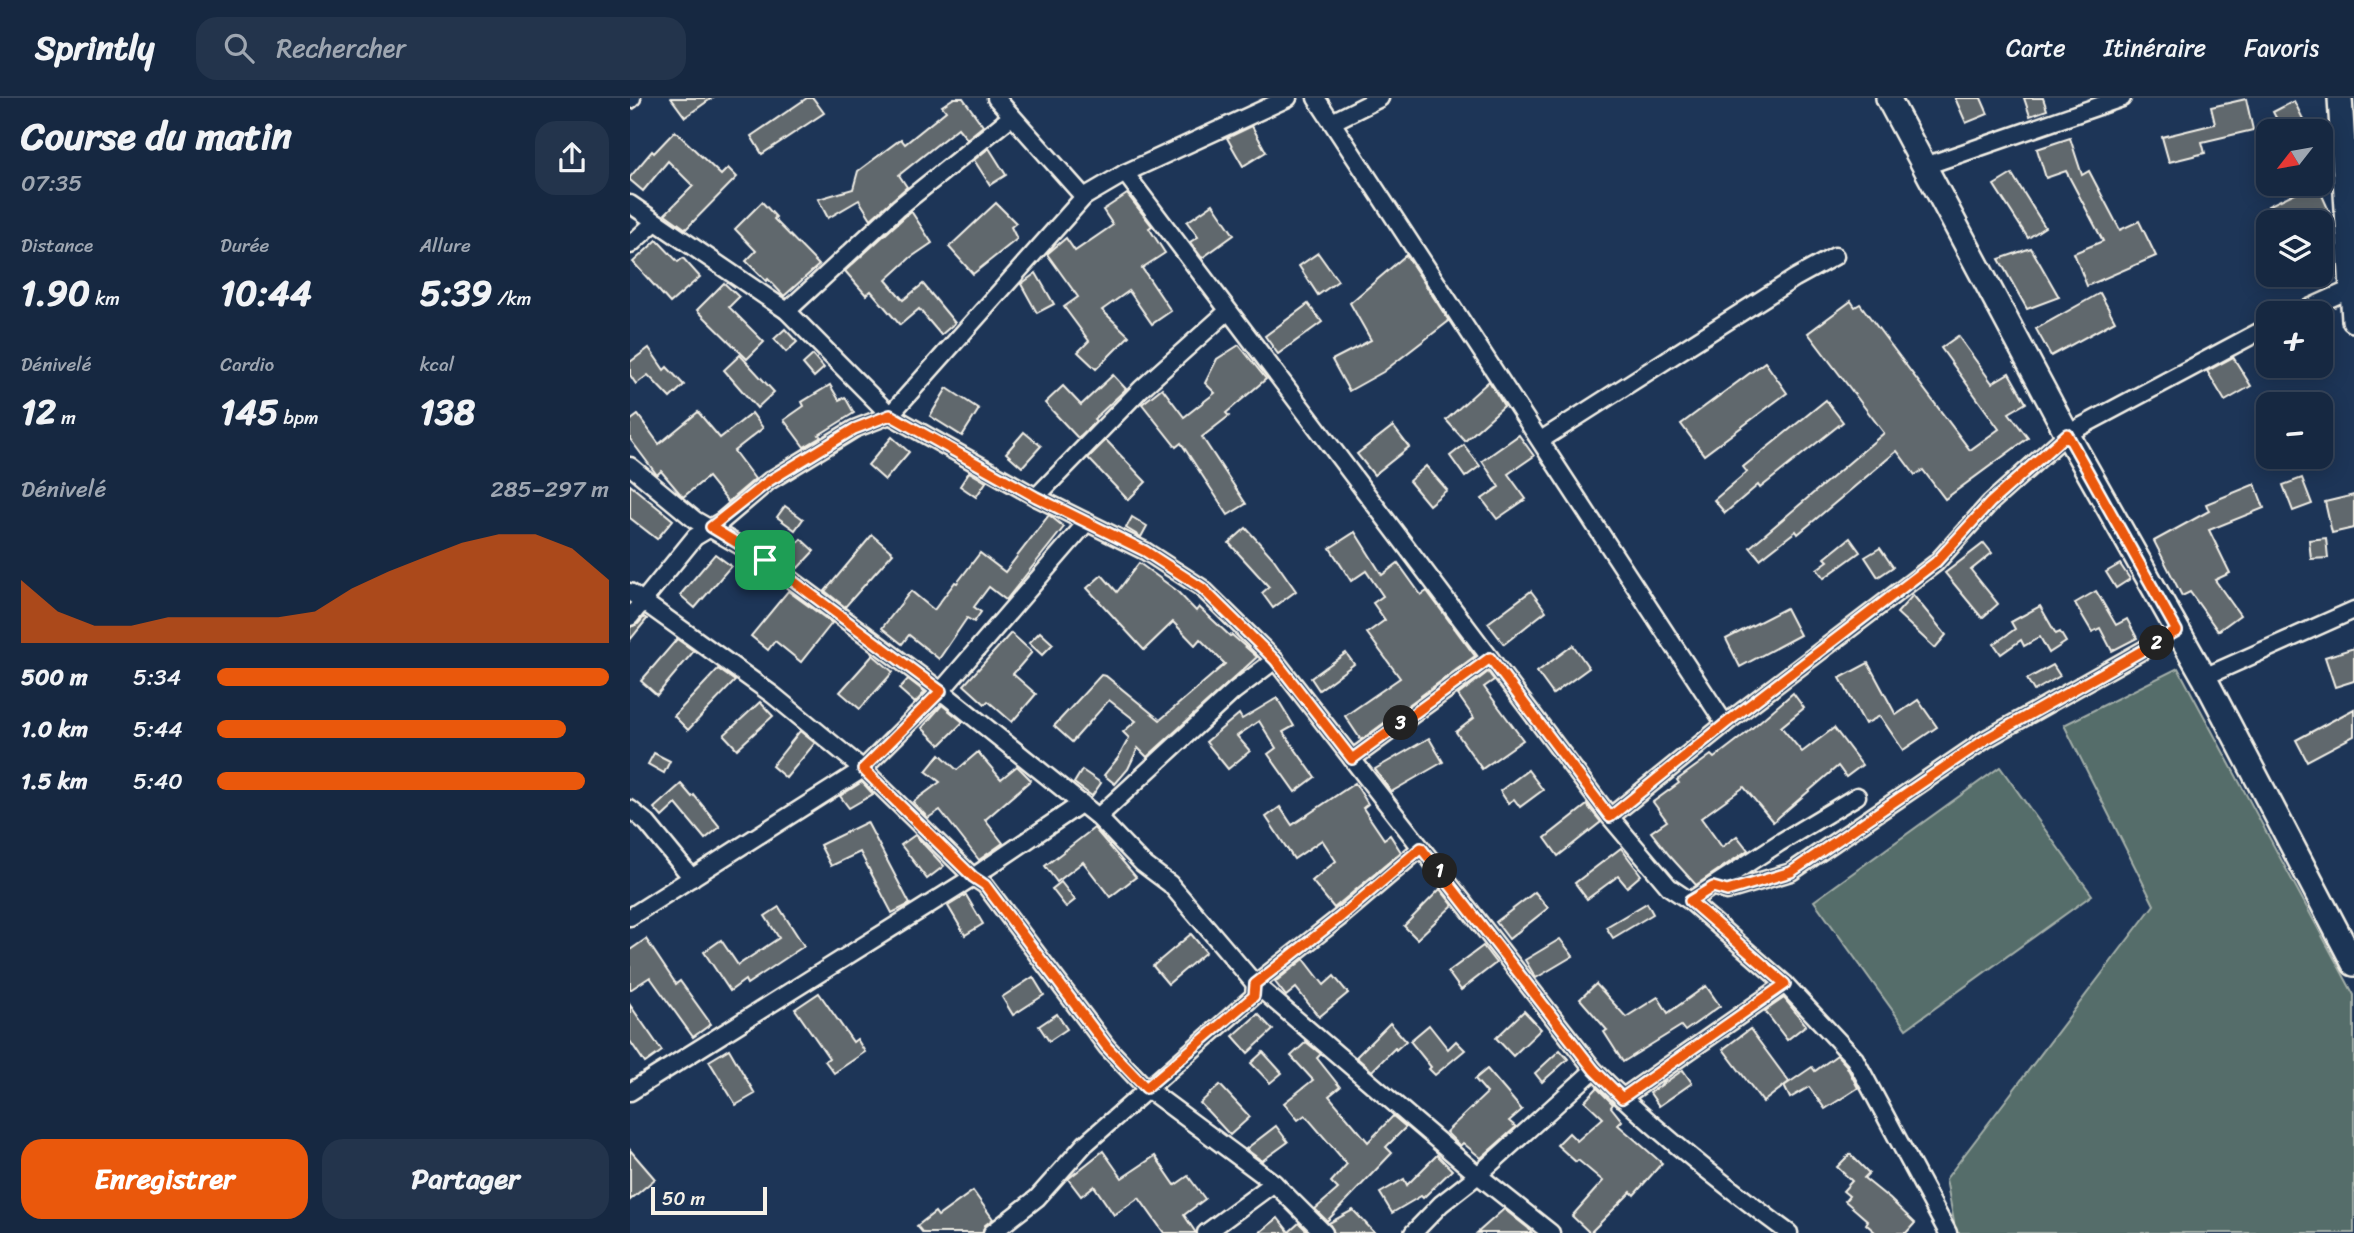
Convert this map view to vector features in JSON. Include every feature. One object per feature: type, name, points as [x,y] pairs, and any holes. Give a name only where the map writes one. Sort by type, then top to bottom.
[{"type":"street","points":[[996,98],[1084,197]]},
{"type":"street","points":[[630,617],[637,596],[695,537],[769,481],[854,429],[890,415],[1084,197],[1125,173],[1288,98]]},
{"type":"street","points":[[1316,98],[1725,724]]},
{"type":"street","points":[[1332,122],[1380,98]]},
{"type":"street","points":[[1888,98],[2067,434],[2204,677],[2354,964]]},
{"type":"street","points":[[1925,166],[2122,98]]},
{"type":"street","points":[[2340,98],[2354,320]]},
{"type":"street","points":[[787,311],[898,208],[1011,117]]},
{"type":"street","points":[[1125,173],[1610,817],[1669,887],[1690,901],[1785,984],[1855,1059],[1948,1233]]},
{"type":"street","points":[[630,204],[654,223],[787,311],[890,415],[1036,497],[1145,551],[1202,588],[1275,660],[1594,1070],[1622,1098],[1734,1192],[1789,1233]]},
{"type":"street","points":[[630,245],[654,223]]},
{"type":"street","points":[[1541,440],[1784,285],[1835,256]]},
{"type":"street","points":[[2324,301],[2351,289]]},
{"type":"street","points":[[1036,497],[1141,389],[1228,311]]},
{"type":"street","points":[[1610,817],[1725,724],[1936,562],[1990,503],[2067,434],[2256,333]]},
{"type":"street","points":[[630,466],[695,520],[765,560],[941,691],[1082,803],[1142,863],[1170,884],[1255,984],[1478,1175],[1551,1233]]},
{"type":"street","points":[[630,917],[863,769],[941,691],[1087,522]]},
{"type":"street","points":[[637,596],[773,695],[863,769],[973,877],[985,885],[1107,1047],[1146,1088],[1274,1183],[1324,1233]]},
{"type":"street","points":[[2204,677],[2354,610]]},
{"type":"street","points":[[1713,887],[1727,891],[1791,872],[1986,739],[2177,631]]},
{"type":"street","points":[[1352,759],[1490,658]]},
{"type":"street","points":[[1098,817],[1234,691],[1275,660]]},
{"type":"street","points":[[1690,901],[1857,796]]},
{"type":"street","points":[[630,1092],[973,877],[1082,803]]},
{"type":"street","points":[[630,809],[647,823],[692,878]]},
{"type":"street","points":[[992,1233],[1037,1198],[1085,1144],[1254,996],[1255,984],[1339,918],[1421,848]]},
{"type":"street","points":[[1622,1098],[1785,984]]},
{"type":"street","points":[[1413,1233],[1441,1204],[1478,1175],[1594,1070]]},
{"type":"street","points":[[1206,1233],[1274,1183]]},
{"type":"green space","points":[[2178,668],[2354,995],[2354,1233],[1956,1233],[1946,1179],[2154,905],[2064,725]]},
{"type":"green space","points":[[2000,767],[2092,895],[1906,1029],[1814,901]]},
{"type":"building","points":[[671,98],[712,98],[685,117]]},
{"type":"building","points":[[807,98],[813,98],[824,113],[762,154],[751,136]]},
{"type":"building","points":[[954,98],[963,98],[983,126],[967,139],[958,128],[899,175],[907,187],[871,219],[859,200],[828,218],[818,199],[853,189],[858,171],[901,139],[905,144],[946,111],[942,106]]},
{"type":"building","points":[[1955,98],[1981,98],[1988,114],[1966,123]]},
{"type":"building","points":[[2024,98],[2043,98],[2047,110],[2030,116]]},
{"type":"building","points":[[2246,99],[2253,130],[2202,142],[2205,153],[2169,162],[2162,137],[2215,124],[2211,107]]},
{"type":"building","points":[[2294,101],[2303,119],[2277,119],[2273,112]]},
{"type":"building","points":[[1252,126],[1266,152],[1243,166],[1227,138]]},
{"type":"building","points":[[675,131],[721,175],[728,168],[737,177],[686,229],[665,214],[693,186],[668,161],[643,191],[630,180],[652,151],[654,153]]},
{"type":"building","points":[[2070,138],[2082,175],[2089,171],[2120,230],[2139,221],[2156,256],[2087,286],[2074,253],[2103,241],[2066,171],[2046,178],[2037,149]]},
{"type":"building","points":[[989,148],[1006,175],[990,185],[974,160]]},
{"type":"building","points":[[2012,174],[2045,227],[2028,238],[1994,185]]},
{"type":"building","points":[[1127,194],[1152,226],[1149,228],[1165,253],[1142,268],[1171,311],[1152,324],[1129,291],[1102,310],[1129,336],[1096,369],[1078,352],[1089,341],[1064,307],[1078,297],[1047,254],[1066,238],[1075,251],[1113,225],[1103,210]]},
{"type":"building","points":[[2289,196],[2322,196],[2329,210],[2270,210],[2268,206]]},
{"type":"building","points":[[762,202],[776,217],[774,219],[819,265],[784,296],[746,261],[756,251],[735,229]]},
{"type":"building","points":[[996,203],[1016,223],[1011,227],[1017,239],[973,274],[949,247]]},
{"type":"building","points":[[1213,204],[1234,235],[1202,258],[1190,242],[1198,237],[1187,222]]},
{"type":"building","points":[[911,211],[932,243],[910,258],[886,280],[903,300],[923,284],[955,323],[941,335],[919,309],[900,325],[871,291],[866,295],[845,271]]},
{"type":"building","points":[[657,240],[678,262],[683,258],[700,277],[670,303],[633,262]]},
{"type":"building","points":[[2031,248],[2059,297],[2027,309],[1999,259]]},
{"type":"building","points":[[1318,253],[1338,281],[1318,295],[1299,266]]},
{"type":"building","points":[[1406,255],[1449,321],[1383,372],[1349,391],[1332,360],[1371,340],[1350,303]]},
{"type":"building","points":[[1036,273],[1054,304],[1037,313],[1021,284]]},
{"type":"building","points":[[724,283],[739,297],[729,307],[764,342],[747,359],[697,310]]},
{"type":"building","points":[[2100,293],[2115,321],[2051,356],[2036,329]]},
{"type":"building","points":[[1851,301],[1855,307],[1860,304],[1970,450],[1999,429],[1941,348],[1958,336],[1992,383],[2009,373],[2026,403],[2009,413],[2028,438],[1945,499],[1923,470],[1915,475],[1897,451],[1798,534],[1796,531],[1760,559],[1750,547],[1884,433],[1808,333]]},
{"type":"building","points":[[1308,304],[1322,322],[1278,354],[1265,336]]},
{"type":"building","points":[[785,329],[797,342],[786,352],[774,339]]},
{"type":"building","points":[[1239,345],[1266,379],[1226,413],[1229,416],[1202,437],[1246,504],[1228,515],[1181,443],[1176,447],[1142,404],[1162,388],[1184,417],[1215,393],[1205,383],[1217,359]]},
{"type":"building","points":[[649,348],[664,370],[667,367],[684,385],[670,398],[648,375],[636,384],[630,375],[630,362]]},
{"type":"building","points":[[740,355],[774,392],[757,408],[724,370]]},
{"type":"building","points":[[813,355],[824,368],[814,377],[803,364]]},
{"type":"building","points":[[2233,357],[2251,386],[2225,401],[2207,371]]},
{"type":"building","points":[[1765,362],[1787,393],[1704,455],[1681,424]]},
{"type":"building","points":[[1113,375],[1126,389],[1078,438],[1045,403],[1063,386],[1081,405]]},
{"type":"building","points":[[1489,381],[1504,406],[1465,441],[1446,420]]},
{"type":"building","points":[[830,385],[839,400],[845,397],[854,413],[804,447],[784,420],[804,406],[802,402]]},
{"type":"building","points":[[947,388],[979,409],[962,436],[930,416]]},
{"type":"building","points":[[1826,400],[1843,422],[1725,513],[1714,500],[1747,472],[1743,467]]},
{"type":"building","points":[[698,412],[720,438],[752,413],[763,428],[734,451],[755,479],[728,502],[708,477],[683,497],[661,471],[657,475],[630,439],[630,421],[638,415],[659,444]]},
{"type":"building","points":[[1393,426],[1409,447],[1374,475],[1357,454]]},
{"type":"building","points":[[1024,432],[1041,446],[1022,467],[1006,453]]},
{"type":"building","points":[[1519,435],[1534,456],[1508,474],[1526,499],[1497,519],[1482,499],[1499,487],[1482,461]]},
{"type":"building","points":[[892,437],[909,452],[885,480],[868,465]]},
{"type":"building","points":[[1106,440],[1146,482],[1128,500],[1088,458]]},
{"type":"building","points":[[1464,445],[1480,466],[1465,477],[1450,456]]},
{"type":"building","points":[[1426,466],[1447,490],[1429,505],[1409,481]]},
{"type":"building","points":[[969,472],[986,482],[976,497],[960,486]]},
{"type":"building","points":[[2302,478],[2312,504],[2293,511],[2283,485]]},
{"type":"building","points":[[2255,484],[2264,508],[2209,530],[2230,573],[2215,580],[2240,615],[2218,631],[2190,592],[2182,596],[2154,541],[2209,511],[2206,504]]},
{"type":"building","points":[[630,485],[673,520],[657,539],[630,518]]},
{"type":"building","points":[[2354,495],[2354,528],[2332,533],[2325,502]]},
{"type":"building","points":[[785,506],[803,519],[795,530],[777,517]]},
{"type":"building","points":[[1049,515],[1064,527],[1006,600],[989,587],[974,607],[981,612],[974,622],[967,618],[939,659],[909,635],[902,644],[882,628],[911,591],[934,610],[980,553],[1005,572]]},
{"type":"building","points":[[1132,517],[1147,526],[1141,537],[1126,528]]},
{"type":"building","points":[[1246,528],[1273,558],[1296,591],[1273,608],[1262,593],[1269,587],[1229,543]]},
{"type":"building","points":[[1355,532],[1382,575],[1398,563],[1421,595],[1427,591],[1475,656],[1361,740],[1345,716],[1400,678],[1367,633],[1385,620],[1373,603],[1383,596],[1366,571],[1351,581],[1330,548]]},
{"type":"building","points":[[872,535],[893,553],[845,607],[825,591]]},
{"type":"building","points":[[1850,538],[1860,552],[1824,578],[1817,569],[1828,561],[1825,558]]},
{"type":"building","points":[[2326,538],[2328,558],[2311,559],[2309,540]]},
{"type":"building","points":[[801,539],[814,551],[798,568],[785,556]]},
{"type":"building","points":[[1984,543],[1992,553],[1971,570],[1998,604],[1982,618],[1945,573]]},
{"type":"building","points":[[1880,548],[1893,567],[1878,577],[1865,557]]},
{"type":"building","points":[[715,554],[731,566],[695,608],[680,595]]},
{"type":"building","points":[[1139,563],[1176,590],[1196,611],[1199,607],[1257,657],[1147,757],[1138,748],[1128,769],[1115,784],[1104,775],[1129,738],[1123,732],[1136,721],[1109,700],[1072,742],[1054,726],[1101,675],[1106,676],[1160,720],[1225,664],[1200,639],[1195,645],[1173,622],[1144,650],[1087,588],[1102,575],[1117,592]]},
{"type":"building","points":[[2120,564],[2130,579],[2116,588],[2106,572]]},
{"type":"building","points":[[788,591],[832,623],[801,662],[775,641],[768,650],[751,636]]},
{"type":"building","points":[[1531,591],[1546,611],[1504,644],[1488,623]]},
{"type":"building","points":[[2096,591],[2116,625],[2127,619],[2137,638],[2112,651],[2100,628],[2092,632],[2075,603]]},
{"type":"building","points":[[1913,595],[1946,635],[1935,648],[1897,613]]},
{"type":"building","points":[[2040,606],[2056,634],[2060,632],[2066,642],[2049,653],[2040,637],[2024,646],[2021,640],[2001,654],[1994,644],[2015,629],[2011,622]]},
{"type":"building","points":[[1786,608],[1800,635],[1740,667],[1726,639]]},
{"type":"building","points":[[644,617],[647,619],[630,640],[630,627],[638,624]]},
{"type":"building","points":[[1040,632],[1053,644],[1042,655],[1029,643]]},
{"type":"building","points":[[1011,633],[1032,652],[1013,674],[1036,694],[1012,722],[988,701],[985,704],[964,685]]},
{"type":"building","points":[[677,639],[694,651],[657,695],[641,681]]},
{"type":"building","points":[[1573,645],[1589,668],[1553,694],[1537,672]]},
{"type":"building","points":[[2354,648],[2354,681],[2335,687],[2325,657]]},
{"type":"building","points":[[1346,653],[1354,664],[1319,690],[1311,678]]},
{"type":"building","points":[[873,655],[893,672],[860,709],[840,692]]},
{"type":"building","points":[[1868,663],[1896,715],[1918,700],[1937,727],[1903,750],[1880,716],[1865,724],[1840,678]]},
{"type":"building","points":[[2053,665],[2060,676],[2034,691],[2027,679]]},
{"type":"building","points":[[718,669],[735,681],[688,730],[674,716]]},
{"type":"building","points":[[1488,672],[1494,680],[1484,687],[1523,740],[1482,769],[1456,732],[1474,718],[1458,695]]},
{"type":"building","points":[[908,679],[925,692],[915,703],[899,689]]},
{"type":"building","points":[[1793,693],[1804,708],[1781,727],[1802,752],[1834,728],[1862,765],[1846,777],[1838,766],[1773,822],[1744,787],[1701,818],[1722,847],[1737,836],[1748,850],[1696,885],[1651,832],[1667,821],[1653,802],[1679,783],[1677,780],[1711,755],[1714,758],[1744,735]]},
{"type":"building","points":[[1277,698],[1294,726],[1283,732],[1315,777],[1295,792],[1268,754],[1276,748],[1259,721],[1237,736],[1250,751],[1228,769],[1206,742],[1239,714],[1242,719]]},
{"type":"building","points":[[760,702],[773,716],[737,749],[724,735]]},
{"type":"building","points":[[942,705],[963,722],[940,745],[922,728]]},
{"type":"building","points":[[2354,709],[2354,736],[2307,761],[2296,740]]},
{"type":"building","points":[[800,731],[815,743],[786,778],[772,766]]},
{"type":"building","points":[[1429,738],[1443,762],[1391,792],[1375,769]]},
{"type":"building","points":[[978,752],[1001,779],[1017,766],[1031,780],[985,820],[1003,843],[979,860],[940,810],[928,818],[913,802],[940,782],[926,771],[940,754],[957,770]]},
{"type":"building","points":[[654,753],[670,761],[664,773],[648,764]]},
{"type":"building","points":[[1082,770],[1101,783],[1092,796],[1074,783]]},
{"type":"building","points":[[1528,770],[1543,790],[1520,807],[1514,799],[1508,803],[1500,791]]},
{"type":"building","points":[[862,782],[873,794],[849,808],[840,796]]},
{"type":"building","points":[[1355,783],[1368,804],[1363,808],[1384,839],[1390,835],[1401,852],[1334,908],[1312,881],[1336,861],[1322,840],[1294,859],[1266,817],[1280,807],[1292,825]]},
{"type":"building","points":[[681,784],[692,797],[694,795],[720,827],[705,839],[676,804],[662,817],[654,808]]},
{"type":"building","points":[[1587,805],[1601,822],[1558,856],[1545,838]]},
{"type":"building","points":[[867,822],[910,904],[892,913],[860,852],[831,866],[820,845]]},
{"type":"building","points":[[1094,828],[1136,877],[1110,897],[1083,862],[1057,882],[1045,866]]},
{"type":"building","points":[[915,835],[944,866],[927,879],[901,845]]},
{"type":"building","points":[[1621,848],[1641,875],[1627,887],[1618,876],[1587,899],[1575,883]]},
{"type":"building","points":[[1061,882],[1075,900],[1066,907],[1052,889]]},
{"type":"building","points":[[1440,889],[1453,905],[1417,939],[1404,926]]},
{"type":"building","points":[[1535,892],[1548,908],[1509,939],[1496,922]]},
{"type":"building","points":[[966,895],[983,924],[965,935],[948,906]]},
{"type":"building","points":[[1647,903],[1653,914],[1613,938],[1606,927]]},
{"type":"building","points":[[779,907],[804,946],[747,984],[745,980],[730,991],[704,952],[721,940],[738,965],[779,938],[765,916]]},
{"type":"building","points":[[1191,934],[1206,952],[1168,984],[1153,966]]},
{"type":"building","points":[[646,939],[676,984],[680,981],[711,1024],[693,1037],[650,977],[630,990],[630,950]]},
{"type":"building","points":[[1560,939],[1573,956],[1536,978],[1525,960]]},
{"type":"building","points":[[1483,946],[1496,963],[1461,990],[1448,972]]},
{"type":"building","points":[[1304,959],[1324,985],[1334,976],[1348,993],[1319,1017],[1296,988],[1286,996],[1275,982]]},
{"type":"building","points":[[1033,977],[1044,995],[1013,1015],[1002,997]]},
{"type":"building","points":[[1596,984],[1626,1017],[1658,997],[1668,1013],[1706,986],[1720,1006],[1685,1031],[1681,1026],[1623,1062],[1604,1032],[1607,1030],[1580,999]]},
{"type":"building","points":[[819,993],[853,1042],[857,1039],[865,1052],[834,1073],[825,1061],[829,1058],[795,1009]]},
{"type":"building","points":[[1784,998],[1806,1025],[1787,1040],[1765,1011]]},
{"type":"building","points":[[630,1005],[662,1051],[645,1063],[630,1041]]},
{"type":"building","points":[[1524,1011],[1541,1029],[1513,1056],[1496,1038]]},
{"type":"building","points":[[1057,1014],[1067,1029],[1049,1041],[1039,1026]]},
{"type":"building","points":[[1258,1014],[1273,1030],[1248,1053],[1233,1036]]},
{"type":"building","points":[[1390,1023],[1406,1041],[1372,1071],[1356,1057]]},
{"type":"building","points":[[1429,1025],[1448,1049],[1456,1041],[1465,1050],[1435,1075],[1410,1041]]},
{"type":"building","points":[[1750,1029],[1789,1082],[1763,1102],[1723,1049]]},
{"type":"building","points":[[1306,1042],[1321,1054],[1317,1058],[1340,1087],[1329,1096],[1368,1142],[1393,1116],[1406,1127],[1386,1147],[1392,1153],[1327,1221],[1315,1209],[1338,1189],[1331,1182],[1347,1164],[1305,1115],[1298,1120],[1284,1103],[1313,1080],[1291,1056]]},
{"type":"building","points":[[729,1049],[755,1094],[736,1105],[709,1061]]},
{"type":"building","points":[[1560,1050],[1568,1059],[1542,1082],[1535,1073]]},
{"type":"building","points":[[1263,1052],[1282,1073],[1270,1083],[1251,1063]]},
{"type":"building","points":[[1837,1055],[1846,1065],[1858,1088],[1825,1109],[1809,1087],[1790,1098],[1784,1086],[1812,1067],[1815,1071]]},
{"type":"building","points":[[1487,1069],[1522,1110],[1509,1121],[1516,1127],[1481,1158],[1463,1143],[1460,1146],[1446,1132],[1487,1093],[1475,1079]]},
{"type":"building","points":[[1683,1070],[1692,1083],[1659,1106],[1650,1093]]},
{"type":"building","points":[[1220,1085],[1250,1117],[1230,1135],[1200,1103]]},
{"type":"building","points":[[1597,1088],[1613,1104],[1611,1107],[1622,1121],[1618,1125],[1662,1163],[1634,1195],[1631,1192],[1590,1233],[1572,1216],[1603,1181],[1557,1145],[1569,1133],[1577,1141],[1603,1118],[1585,1101]]},
{"type":"building","points":[[1276,1126],[1288,1142],[1262,1161],[1246,1149]]},
{"type":"building","points":[[630,1150],[655,1179],[630,1200]]},
{"type":"building","points":[[1103,1151],[1122,1178],[1155,1156],[1175,1185],[1188,1176],[1205,1199],[1184,1215],[1196,1233],[1164,1233],[1139,1198],[1114,1215],[1094,1186],[1081,1196],[1068,1179]]},
{"type":"building","points":[[1850,1154],[1869,1173],[1864,1178],[1915,1223],[1906,1233],[1876,1233],[1866,1224],[1868,1221],[1845,1201],[1849,1196],[1843,1191],[1852,1181],[1837,1167]]},
{"type":"building","points":[[1437,1155],[1452,1170],[1423,1198],[1421,1196],[1392,1213],[1380,1193],[1404,1179],[1407,1185]]},
{"type":"building","points":[[973,1191],[993,1219],[985,1225],[982,1233],[923,1233],[917,1226],[935,1212],[938,1216]]},
{"type":"building","points":[[1504,1209],[1528,1228],[1532,1233],[1477,1233]]},
{"type":"building","points":[[1353,1210],[1375,1233],[1334,1233],[1329,1223]]},
{"type":"building","points":[[1278,1218],[1289,1232],[1299,1223],[1309,1233],[1259,1233]]},
{"type":"route","points":[[890,415],[1036,497],[1145,551],[1202,588],[1275,660],[1352,759],[1490,658],[1610,817],[1725,724],[1936,562],[1990,503],[2067,434],[2177,631],[1986,739],[1791,872],[1727,891],[1713,887],[1690,901],[1785,984],[1622,1098],[1594,1070],[1421,848],[1339,918],[1255,984],[1254,996],[1146,1088],[1107,1047],[985,885],[973,877],[863,769],[941,691],[765,560],[711,527],[722,521],[769,481],[854,429],[890,415]]}]
